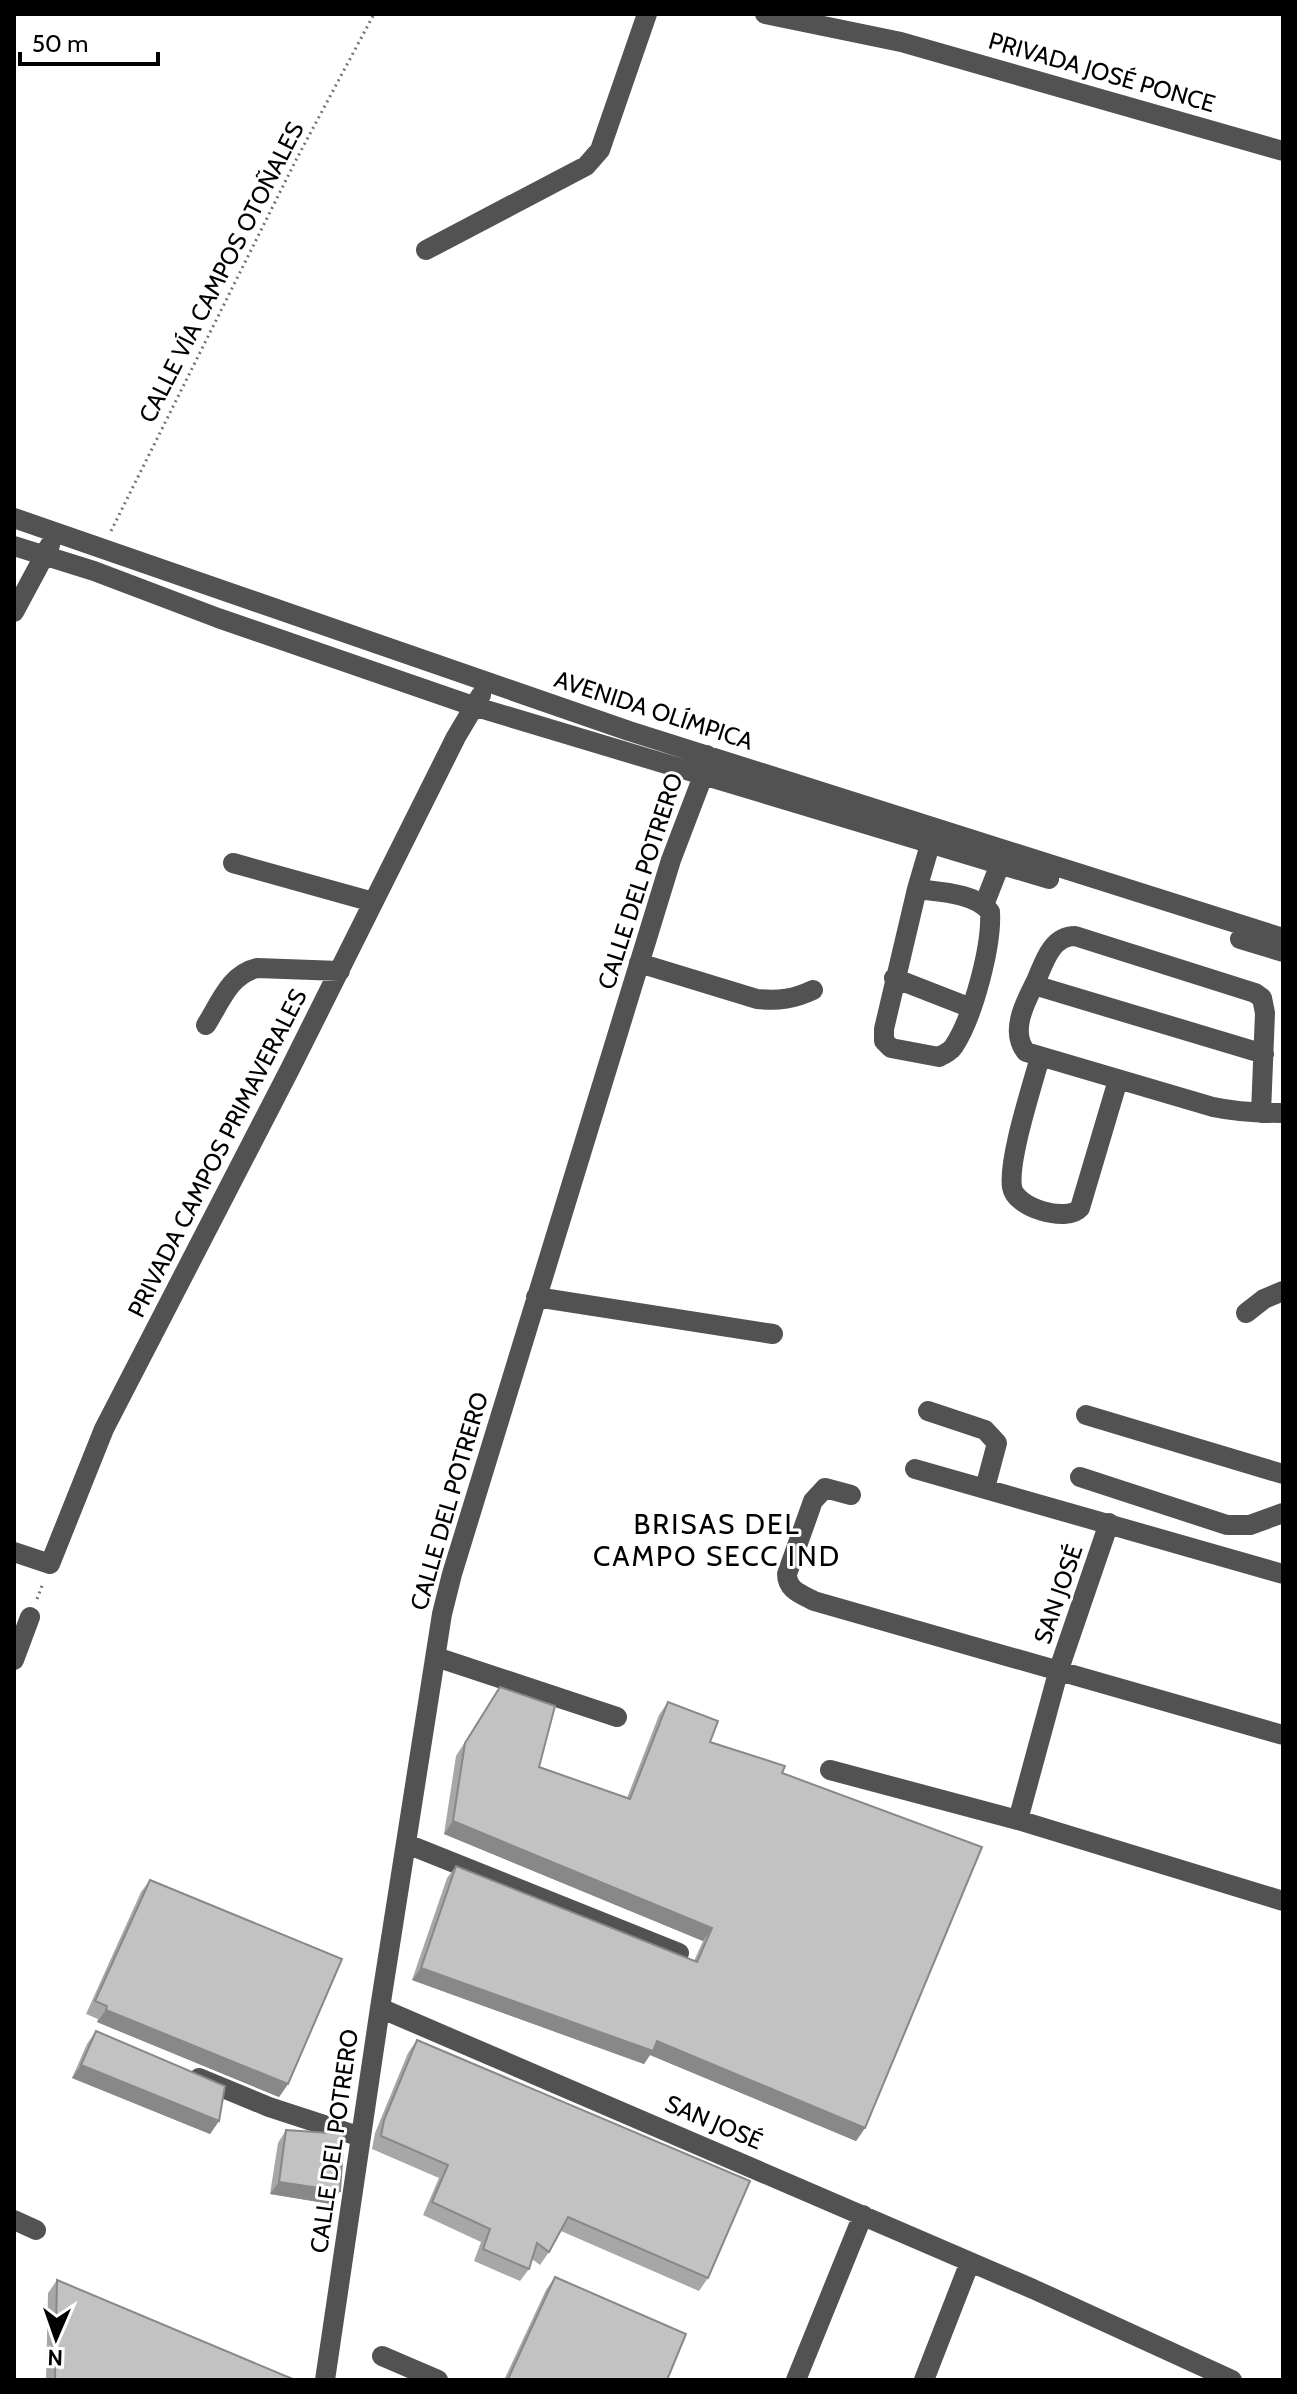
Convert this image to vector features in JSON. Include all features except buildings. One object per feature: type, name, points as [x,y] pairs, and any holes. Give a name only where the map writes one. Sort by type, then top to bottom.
[{"type":"street","points":[[426,250],[586,166],[600,150],[647,14]]},
{"type":"street","name":"PRIVADA JOSÉ PONCE","points":[[765,14],[793,17],[901,42],[1283,151]]},
{"type":"street","name":"AVENIDA OLÍMPICA","points":[[14,518],[932,835],[1283,938]]},
{"type":"street","points":[[14,612],[58,531]]},
{"type":"street","name":"AVENIDA OLÍMPICA","points":[[14,546],[94,571],[218,618],[473,706],[703,776],[932,835]]},
{"type":"street","name":"PRIVADA CAMPOS PRIMAVERALES","points":[[50,1564],[104,1429],[473,706],[491,682]]},
{"type":"street","name":"CALLE DEL POTRERO","points":[[325,2380],[380,2008],[452,1574],[671,860],[703,776],[707,755]]},
{"type":"street","points":[[917,889],[965,897],[984,905],[990,912],[986,953],[971,1008],[953,1048],[939,1057],[891,1048],[884,1041],[894,978],[917,889],[932,835]]},
{"type":"street","name":"AVENIDA OLÍMPICA","points":[[1003,857],[1283,952]]},
{"type":"street","points":[[984,905],[1003,857]]},
{"type":"street","points":[[233,863],[373,902]]},
{"type":"street","points":[[1261,1113],[1273,1079],[1264,1054],[1265,1013],[1262,998],[1255,993],[1075,936],[1067,937],[1050,950],[1026,997],[1019,1033],[1021,1046],[1026,1052],[1213,1107],[1261,1113],[1283,1113]]},
{"type":"street","points":[[639,963],[757,999],[795,999],[813,990]]},
{"type":"street","points":[[206,1025],[237,976],[246,970],[340,971]]},
{"type":"street","points":[[894,978],[971,1008]]},
{"type":"street","points":[[1034,985],[1264,1054]]},
{"type":"street","points":[[1040,1057],[1022,1121],[1012,1179],[1015,1196],[1028,1206],[1068,1215],[1080,1208],[1118,1080]]},
{"type":"street","points":[[1246,1313],[1264,1299],[1283,1291]]},
{"type":"street","points":[[536,1297],[773,1334]]},
{"type":"street","points":[[928,1411],[985,1430],[993,1436],[997,1443],[985,1488]]},
{"type":"street","points":[[1086,1415],[1283,1474]]},
{"type":"street","points":[[915,1469],[1283,1574]]},
{"type":"street","points":[[1080,1477],[1227,1525],[1250,1525],[1283,1513]]},
{"type":"street","points":[[851,1495],[825,1488],[818,1494],[787,1574],[787,1582],[794,1590],[814,1601],[1283,1735]]},
{"type":"street","name":"SAN JOSÉ","points":[[1018,1820],[1059,1669],[1109,1523]]},
{"type":"street","points":[[14,1552],[50,1564]]},
{"type":"street","points":[[14,1660],[30,1617]]},
{"type":"street","points":[[436,1657],[617,1717]]},
{"type":"street","points":[[830,1770],[1018,1820],[1283,1901]]},
{"type":"street","points":[[407,1844],[679,1953]]},
{"type":"street","name":"SAN JOSÉ","points":[[380,2008],[863,2215],[1232,2380]]},
{"type":"street","points":[[182,2071],[269,2107],[361,2137]]},
{"type":"street","points":[[796,2380],[863,2215]]},
{"type":"street","points":[[14,2220],[36,2230]]},
{"type":"street","points":[[924,2380],[970,2262]]},
{"type":"street","points":[[382,2356],[438,2380]]},
{"type":"path","name":"CALLE VÍA CAMPOS OTOÑALES","points":[[102,548],[296,160],[374,14]]},
{"type":"path","points":[[30,1617],[50,1564]]},
{"type":"district","name":"BRISAS DEL CAMPO SECC IND","points":[[717,1540]]}]
